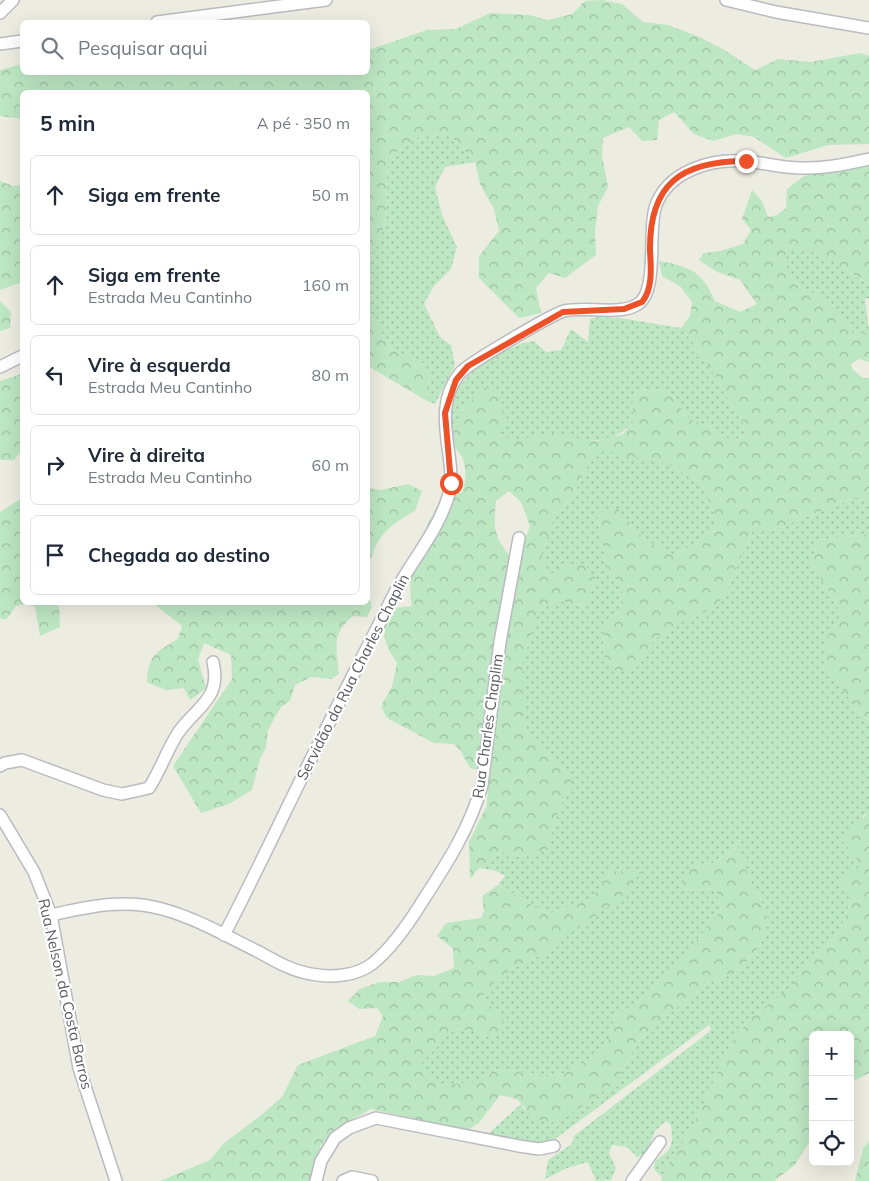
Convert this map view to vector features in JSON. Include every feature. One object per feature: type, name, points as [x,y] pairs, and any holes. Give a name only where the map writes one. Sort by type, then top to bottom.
[{"type":"street","points":[[0,13],[13,0]]},
{"type":"street","points":[[172,20],[326,0]]},
{"type":"street","points":[[726,0],[786,14],[869,28]]},
{"type":"street","points":[[0,44],[20,41]]},
{"type":"street","name":"Servidão da Rua Charles Chaplin","points":[[224,934],[394,593],[446,504],[451,483],[445,413],[456,380],[468,366],[540,323],[563,312],[624,309],[642,302],[648,290],[653,213],[664,189],[674,179],[703,166],[731,161],[826,168],[869,159]]},
{"type":"street","points":[[0,367],[20,357]]},
{"type":"street","name":"Rua Charles Chaplim","points":[[51,915],[113,903],[137,903],[163,909],[224,934],[282,965],[310,974],[329,976],[353,974],[372,964],[411,920],[469,822],[482,785],[500,642],[519,538]]},
{"type":"street","points":[[0,766],[5,763],[22,760],[103,790],[122,794],[149,788],[179,732],[210,696],[216,679],[213,662]]},
{"type":"street","name":"Rua Nelson da Costa Barros","points":[[0,814],[34,872],[51,915],[79,1068],[100,1140],[116,1181]]},
{"type":"street","points":[[316,1181],[321,1161],[335,1138],[349,1128],[376,1118],[519,1146],[539,1149],[554,1146]]},
{"type":"street","points":[[632,1181],[660,1142]]},
{"type":"street","points":[[343,1181],[352,1177],[372,1181]]},
{"type":"green space","points":[[602,0],[622,4],[643,22],[668,25],[697,36],[723,49],[755,70],[778,59],[811,62],[860,53],[869,56],[869,144],[828,145],[786,158],[754,137],[736,134],[713,141],[694,134],[674,112],[659,120],[657,140],[642,141],[629,127],[603,138],[602,155],[608,187],[598,206],[595,231],[596,255],[565,278],[549,273],[536,288],[541,313],[519,318],[479,278],[479,256],[499,231],[494,209],[480,184],[475,162],[448,133],[418,137],[388,158],[385,225],[370,257],[370,90],[20,90],[20,119],[0,116],[0,70],[20,65],[20,75],[370,75],[370,49],[427,30],[456,29],[490,13],[529,15],[548,20],[572,14],[585,1]]},
{"type":"green space","points":[[448,133],[475,162],[445,167],[435,187],[442,215],[457,247],[451,269],[434,286],[424,304],[440,337],[451,345],[455,365],[435,404],[427,401],[430,382],[425,364],[391,349],[370,312],[370,257],[385,225],[388,158],[418,137]]},
{"type":"green space","points":[[869,161],[869,284],[832,260],[813,252],[790,249],[782,259],[796,284],[830,302],[839,311],[855,337],[869,331],[869,362],[859,359],[851,364],[852,369],[863,378],[869,378],[869,500],[852,499],[773,530],[753,530],[726,591],[715,608],[676,624],[654,640],[637,666],[617,672],[603,655],[604,623],[621,612],[623,588],[605,566],[597,513],[618,509],[644,539],[672,555],[697,544],[717,522],[702,484],[668,464],[604,451],[589,463],[572,497],[554,518],[542,553],[546,576],[569,565],[586,566],[596,579],[585,606],[559,601],[539,609],[522,666],[527,731],[572,781],[556,817],[548,850],[518,857],[503,852],[479,868],[470,879],[469,842],[487,805],[489,756],[509,604],[522,548],[530,526],[521,502],[509,491],[496,501],[496,533],[502,546],[513,559],[480,770],[470,768],[460,750],[454,744],[434,743],[387,718],[381,706],[392,686],[397,663],[386,644],[385,625],[387,609],[412,606],[411,576],[418,547],[424,532],[445,492],[462,493],[466,476],[465,468],[463,459],[452,439],[457,421],[485,387],[500,396],[505,419],[499,435],[516,440],[549,433],[597,441],[623,434],[634,421],[632,405],[636,390],[668,391],[689,419],[708,426],[734,442],[748,432],[704,359],[681,328],[690,316],[692,302],[680,286],[662,276],[659,261],[687,268],[694,272],[705,283],[715,301],[740,312],[757,304],[740,280],[717,272],[699,260],[704,253],[720,251],[743,244],[751,230],[742,219],[752,190],[762,201],[768,217],[777,215],[786,208],[787,189],[804,176]]},
{"type":"green space","points":[[0,181],[13,186],[20,185],[20,283],[0,290]]},
{"type":"green space","points":[[806,248],[833,260],[869,284],[869,298],[865,299],[869,331],[855,337],[839,311],[830,302],[796,284],[782,259],[790,249]]},
{"type":"green space","points":[[0,301],[11,312],[10,328],[0,331]]},
{"type":"green space","points":[[370,312],[391,349],[425,364],[430,381],[427,401],[370,367]]},
{"type":"green space","points":[[598,317],[620,318],[681,328],[704,359],[748,432],[733,442],[708,426],[689,419],[668,391],[636,390],[632,405],[634,421],[624,431],[604,439],[593,440],[546,436],[519,440],[509,439],[488,428],[464,408],[452,435],[447,417],[456,390],[482,360],[523,343],[534,341],[546,352],[561,350],[571,329],[588,342],[590,319]]},
{"type":"green space","points":[[20,375],[20,452],[14,460],[0,460],[0,381]]},
{"type":"green space","points":[[604,450],[668,464],[702,484],[717,522],[697,544],[672,555],[644,539],[618,510],[597,514],[605,566],[623,588],[621,612],[604,623],[603,655],[617,671],[637,666],[654,640],[676,624],[715,608],[726,591],[753,530],[773,530],[852,499],[869,500],[869,534],[818,540],[811,562],[843,616],[825,639],[825,667],[857,709],[869,721],[869,812],[863,816],[863,865],[840,931],[805,967],[789,989],[750,1018],[727,1050],[702,1108],[684,1141],[671,1158],[662,1178],[654,1169],[655,1161],[668,1150],[672,1142],[671,1125],[666,1121],[655,1131],[646,1154],[637,1157],[627,1147],[612,1145],[609,1153],[616,1168],[611,1180],[596,1181],[588,1162],[567,1168],[545,1179],[548,1160],[572,1144],[574,1136],[709,1032],[711,1029],[709,1025],[543,1148],[486,1136],[521,1104],[524,1109],[558,1122],[614,1084],[641,1038],[707,984],[739,969],[759,947],[769,922],[759,895],[751,884],[737,847],[713,863],[690,867],[680,884],[686,891],[716,889],[721,911],[686,953],[644,997],[614,1018],[609,1039],[599,1055],[565,1073],[544,1075],[499,1070],[473,1082],[438,1085],[420,1064],[454,1029],[474,1031],[486,1037],[491,1006],[479,998],[496,981],[512,969],[545,953],[640,873],[611,871],[590,900],[548,914],[498,885],[505,876],[496,871],[479,868],[503,852],[518,857],[548,850],[556,817],[572,781],[527,731],[521,666],[539,609],[559,601],[585,606],[546,577],[542,553],[554,518],[572,497],[589,463]]},
{"type":"green space","points":[[408,484],[422,491],[415,511],[382,535],[370,565],[370,488],[381,490]]},
{"type":"green space","points":[[20,499],[20,605],[16,606],[6,620],[0,618],[0,512]]},
{"type":"green space","points":[[869,534],[869,721],[857,709],[825,667],[825,639],[843,616],[811,562],[818,540]]},
{"type":"green space","points":[[370,602],[372,607],[367,617],[353,616],[338,636],[336,650],[339,674],[331,679],[311,677],[295,685],[290,701],[281,707],[268,730],[266,748],[260,759],[252,790],[229,804],[201,813],[173,766],[232,679],[231,655],[204,643],[198,660],[206,688],[190,700],[184,688],[165,690],[147,682],[151,660],[164,647],[178,639],[182,626],[156,605],[370,605]]},
{"type":"green space","points":[[28,605],[59,605],[60,627],[40,636],[35,607]]},
{"type":"green space","points":[[869,812],[869,1073],[854,1081],[854,1031],[809,1031],[809,1142],[795,1165],[774,1181],[661,1181],[671,1158],[684,1141],[702,1108],[727,1050],[750,1018],[789,989],[805,967],[840,931],[851,900],[839,881],[862,865],[842,841]]},
{"type":"green space","points":[[738,847],[751,884],[759,895],[769,922],[759,947],[739,969],[707,984],[660,1021],[641,1038],[614,1084],[558,1123],[535,1119],[517,1099],[500,1095],[479,1123],[466,1131],[371,1109],[335,1129],[321,1145],[312,1181],[160,1181],[210,1160],[223,1144],[282,1097],[298,1065],[375,1036],[383,1016],[377,1008],[359,1009],[348,1001],[360,989],[379,982],[400,982],[416,975],[434,976],[454,968],[453,949],[437,936],[446,923],[481,918],[484,911],[482,896],[498,885],[548,914],[590,900],[611,871],[641,872],[619,900],[574,930],[545,953],[512,969],[496,981],[480,998],[491,1006],[503,1019],[502,1034],[486,1037],[474,1031],[454,1029],[421,1064],[439,1085],[473,1082],[499,1070],[544,1075],[565,1073],[599,1055],[609,1039],[614,1018],[644,997],[686,953],[721,911],[716,889],[686,891],[680,884],[690,867],[713,863]]},
{"type":"green space","points":[[869,1141],[869,1181],[855,1181],[863,1149]]},
{"type":"route","points":[[451,483],[445,413],[452,389],[460,373],[481,357],[563,312],[624,309],[634,307],[642,302],[648,290],[651,267],[650,240],[653,213],[664,189],[674,179],[703,166],[731,161],[746,161]]}]
